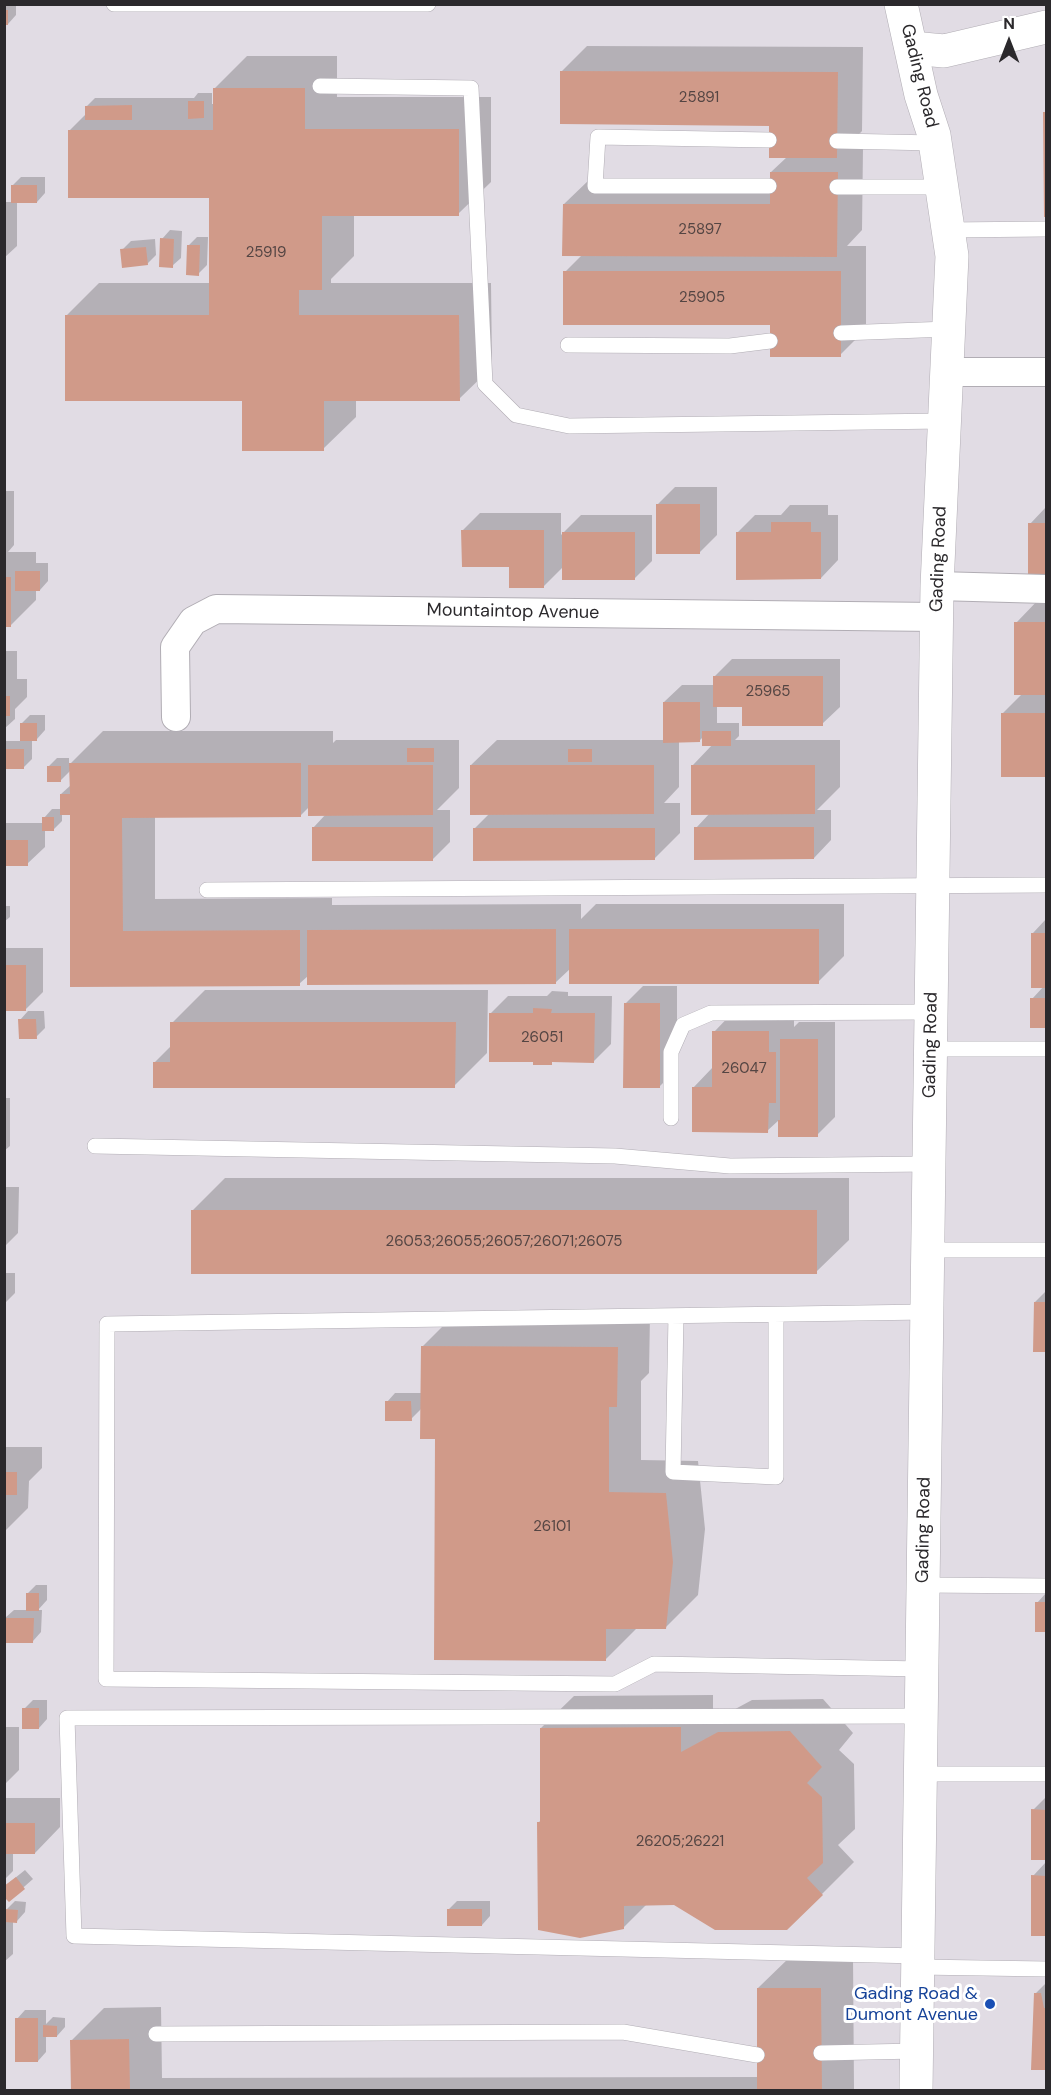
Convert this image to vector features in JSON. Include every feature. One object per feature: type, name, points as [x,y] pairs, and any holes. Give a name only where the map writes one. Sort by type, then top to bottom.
[{"type":"main road","name":"Gading Road","points":[[901,4],[921,95],[935,142],[952,256],[937,601],[916,2091]]},
{"type":"main road","points":[[912,48],[944,51],[1047,27]]},
{"type":"street","points":[[947,372],[1047,372]]},
{"type":"street","name":"Mountaintop Avenue","points":[[176,717],[175,647],[193,621],[216,609],[937,601],[1047,589]]},
{"type":"lane","points":[[114,4],[428,4]]},
{"type":"lane","points":[[320,86],[471,88],[485,384],[516,415],[569,426],[944,421]]},
{"type":"lane","points":[[770,140],[598,136],[595,186],[770,186]]},
{"type":"lane","points":[[837,141],[935,142]]},
{"type":"lane","points":[[837,187],[942,187]]},
{"type":"lane","points":[[948,230],[1047,229]]},
{"type":"lane","points":[[841,333],[948,329]]},
{"type":"lane","points":[[568,345],[730,346],[770,341]]},
{"type":"lane","points":[[207,890],[1047,885]]},
{"type":"lane","points":[[671,1118],[671,1053],[683,1025],[711,1013],[932,1012]]},
{"type":"lane","points":[[931,1049],[1047,1049]]},
{"type":"lane","points":[[95,1146],[615,1156],[730,1166],[930,1164]]},
{"type":"lane","points":[[928,1250],[1047,1250]]},
{"type":"lane","points":[[922,1669],[654,1664],[615,1684],[106,1679],[107,1324],[927,1312]]},
{"type":"lane","points":[[676,1316],[673,1472],[776,1477],[776,1315]]},
{"type":"lane","points":[[923,1585],[1047,1586]]},
{"type":"lane","points":[[921,1716],[67,1718],[74,1936],[410,1944],[918,1961],[1047,1969]]},
{"type":"lane","points":[[921,1774],[1047,1774]]},
{"type":"lane","points":[[156,2034],[623,2032],[757,2055]]},
{"type":"lane","points":[[821,2053],[917,2051]]},
{"type":"building","points":[[4,10],[8,10],[8,25],[4,25]]},
{"type":"building","points":[[560,71],[838,72],[837,158],[769,158],[769,126],[560,124]]},
{"type":"building","points":[[213,88],[305,88],[305,129],[459,129],[459,216],[322,216],[322,290],[299,290],[299,315],[459,315],[460,401],[324,401],[324,451],[242,451],[242,401],[65,401],[65,315],[209,315],[209,198],[68,198],[68,130],[213,130]]},
{"type":"building","points":[[188,101],[204,101],[204,118],[188,119]]},
{"type":"building","points":[[132,105],[132,120],[85,120],[85,106]]},
{"type":"building","points":[[1043,112],[1046,112],[1046,217],[1044,217]]},
{"type":"building","points":[[770,172],[838,172],[837,257],[562,256],[563,204],[770,204]]},
{"type":"building","points":[[11,185],[37,185],[37,203],[11,203]]},
{"type":"building","points":[[160,238],[174,239],[173,268],[159,267]]},
{"type":"building","points":[[187,245],[200,245],[199,276],[186,275]]},
{"type":"building","points":[[146,247],[148,265],[122,268],[120,249]]},
{"type":"building","points":[[563,271],[841,271],[841,357],[770,357],[770,325],[563,325]]},
{"type":"building","points":[[656,504],[700,504],[700,554],[656,554]]},
{"type":"building","points":[[771,522],[811,522],[811,532],[821,532],[821,579],[736,580],[736,532],[771,532]]},
{"type":"building","points":[[1028,523],[1046,523],[1046,575],[1028,575]]},
{"type":"building","points":[[461,530],[544,530],[544,588],[509,588],[509,567],[462,567]]},
{"type":"building","points":[[562,532],[635,532],[635,580],[562,580]]},
{"type":"building","points":[[15,571],[40,571],[40,591],[15,591]]},
{"type":"building","points":[[4,577],[11,577],[11,627],[4,627]]},
{"type":"building","points":[[1014,622],[1046,622],[1046,695],[1014,695]]},
{"type":"building","points":[[713,676],[823,676],[823,726],[742,726],[742,707],[713,707]]},
{"type":"building","points":[[4,696],[10,696],[10,716],[4,716]]},
{"type":"building","points":[[663,702],[700,702],[700,742],[663,743]]},
{"type":"building","points":[[1001,713],[1046,713],[1046,777],[1001,777]]},
{"type":"building","points":[[20,723],[37,723],[37,741],[20,741]]},
{"type":"building","points":[[702,731],[731,731],[731,746],[702,746]]},
{"type":"building","points":[[407,748],[434,748],[434,762],[407,762]]},
{"type":"building","points":[[4,749],[24,749],[24,769],[4,769]]},
{"type":"building","points":[[568,749],[592,749],[592,762],[568,762]]},
{"type":"building","points":[[69,763],[301,763],[301,817],[122,818],[123,931],[300,930],[300,986],[70,987],[70,815],[60,815],[60,794],[70,794]]},
{"type":"building","points":[[308,765],[433,765],[433,815],[308,816]]},
{"type":"building","points":[[470,765],[654,765],[654,814],[470,815]]},
{"type":"building","points":[[691,765],[815,765],[815,814],[691,815]]},
{"type":"building","points":[[47,766],[61,766],[61,782],[47,782]]},
{"type":"building","points":[[42,817],[54,817],[54,831],[42,831]]},
{"type":"building","points":[[312,827],[433,827],[433,861],[312,861]]},
{"type":"building","points":[[694,827],[814,827],[814,859],[694,860]]},
{"type":"building","points":[[473,828],[655,828],[655,860],[473,861]]},
{"type":"building","points":[[4,840],[28,840],[28,866],[4,866]]},
{"type":"building","points":[[556,929],[556,984],[307,985],[307,930]]},
{"type":"building","points":[[569,929],[819,929],[819,984],[569,984]]},
{"type":"building","points":[[1031,933],[1046,933],[1046,988],[1031,988]]},
{"type":"building","points":[[4,965],[26,965],[26,1011],[4,1011]]},
{"type":"building","points":[[1030,998],[1046,998],[1046,1028],[1030,1028]]},
{"type":"building","points":[[624,1003],[660,1003],[660,1088],[623,1088]]},
{"type":"building","points":[[533,1008],[552,1009],[551,1013],[595,1013],[594,1063],[552,1062],[552,1065],[533,1065],[533,1062],[489,1062],[489,1013],[533,1013]]},
{"type":"building","points":[[18,1019],[36,1019],[37,1039],[19,1039]]},
{"type":"building","points":[[170,1022],[456,1022],[455,1088],[153,1088],[153,1062],[170,1062]]},
{"type":"building","points":[[712,1031],[769,1031],[769,1052],[776,1052],[776,1103],[769,1103],[768,1133],[692,1132],[692,1087],[712,1087]]},
{"type":"building","points":[[780,1039],[818,1039],[818,1137],[778,1137]]},
{"type":"building","points":[[191,1210],[817,1210],[817,1274],[191,1274]]},
{"type":"building","points":[[1034,1302],[1046,1302],[1046,1352],[1033,1352]]},
{"type":"building","points":[[421,1346],[618,1347],[617,1407],[609,1407],[609,1492],[666,1493],[673,1562],[666,1629],[606,1629],[606,1661],[434,1660],[435,1439],[420,1439]]},
{"type":"building","points":[[385,1401],[411,1401],[412,1421],[385,1421]]},
{"type":"building","points":[[4,1472],[17,1472],[17,1495],[4,1495]]},
{"type":"building","points":[[26,1593],[39,1593],[39,1611],[26,1611]]},
{"type":"building","points":[[1035,1602],[1046,1602],[1046,1632],[1035,1632]]},
{"type":"building","points":[[4,1618],[34,1618],[33,1643],[4,1643]]},
{"type":"building","points":[[22,1708],[39,1708],[39,1729],[22,1729]]},
{"type":"building","points":[[681,1727],[681,1752],[718,1732],[790,1731],[822,1767],[807,1783],[822,1797],[823,1863],[807,1878],[823,1895],[787,1930],[715,1930],[674,1905],[624,1906],[624,1929],[580,1938],[538,1930],[537,1822],[540,1822],[540,1728]]},
{"type":"building","points":[[1031,1809],[1046,1810],[1046,1860],[1031,1860]]},
{"type":"building","points":[[4,1823],[35,1823],[35,1854],[4,1854]]},
{"type":"building","points":[[1031,1875],[1046,1876],[1046,1936],[1031,1936]]},
{"type":"building","points":[[16,1877],[25,1889],[9,1902],[4,1897],[4,1886]]},
{"type":"building","points":[[5,1909],[18,1910],[17,1923],[5,1922]]},
{"type":"building","points":[[447,1909],[482,1909],[482,1926],[447,1926]]},
{"type":"building","points":[[757,1988],[821,1988],[822,2090],[757,2090]]},
{"type":"building","points":[[1034,1993],[1041,1993],[1044,2008],[1046,2008],[1046,2070],[1031,2070]]},
{"type":"building","points":[[15,2018],[38,2018],[38,2062],[15,2062]]},
{"type":"building","points":[[43,2025],[57,2026],[57,2037],[43,2037]]},
{"type":"building","points":[[129,2039],[130,2090],[71,2090],[70,2040]]},
{"type":"place","name":"Gading Road & Dumont Avenue","points":[[990,2004]]}]
